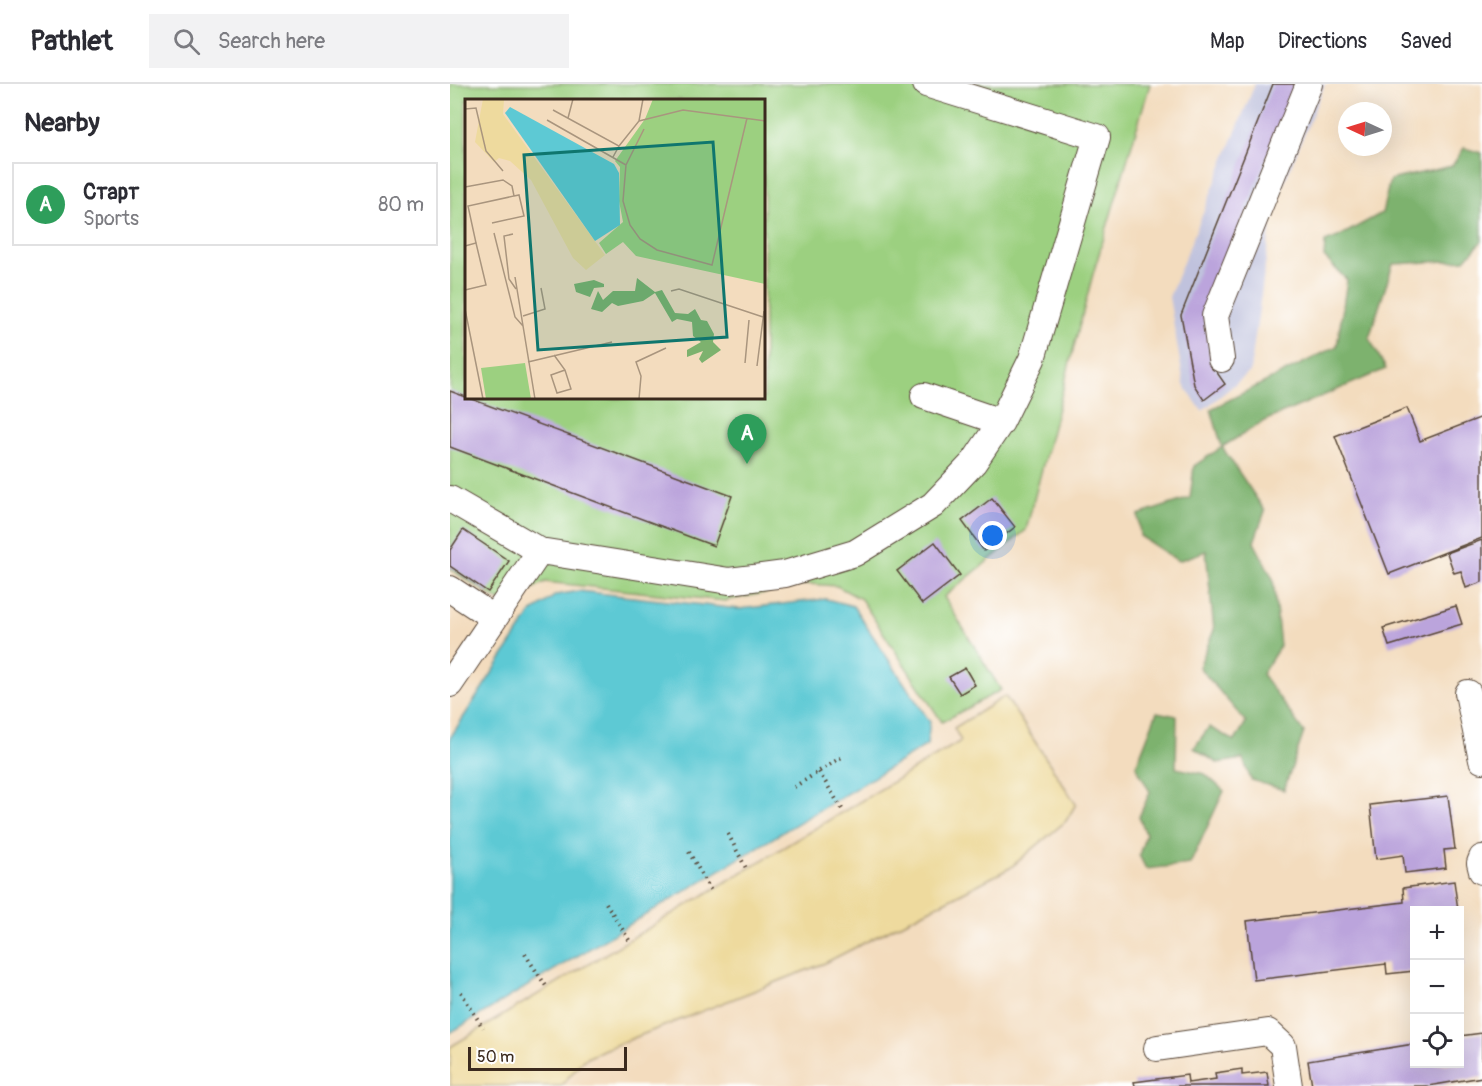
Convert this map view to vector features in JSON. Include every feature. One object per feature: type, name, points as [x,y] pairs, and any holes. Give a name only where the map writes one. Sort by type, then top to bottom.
[{"type":"lane","points":[[450,499],[540,551],[729,581],[785,574],[855,553],[933,505],[974,462],[1001,422],[1032,359],[1097,137],[926,84]]},
{"type":"lane","points":[[1221,359],[1215,316],[1309,84]]},
{"type":"lane","points":[[924,396],[1001,422]]},
{"type":"lane","points":[[450,684],[540,551]]},
{"type":"lane","points":[[450,589],[494,618]]},
{"type":"lane","points":[[1468,693],[1482,760]]},
{"type":"lane","points":[[1482,858],[1480,863],[1482,871]]},
{"type":"lane","points":[[1157,1048],[1268,1032],[1283,1046],[1289,1086]]},
{"type":"path","points":[[794,787],[842,757]]},
{"type":"path","points":[[819,772],[844,812]]},
{"type":"path","points":[[728,834],[747,870]]},
{"type":"path","points":[[689,852],[711,891]]},
{"type":"path","points":[[606,903],[629,940]]},
{"type":"path","points":[[525,954],[548,989]]},
{"type":"path","points":[[462,992],[483,1028]]},
{"type":"shaded area","points":[[1255,84],[1325,84],[1273,210],[1250,372],[1202,411],[1184,385],[1169,297]]},
{"type":"green space","points":[[450,84],[1150,84],[1093,274],[1026,530],[944,597],[1001,690],[942,722],[861,599],[837,586],[808,584],[725,601],[545,582],[526,592],[512,609],[450,569]]},
{"type":"green space","points":[[1464,148],[1482,153],[1482,241],[1465,260],[1393,264],[1369,338],[1386,369],[1264,421],[1222,447],[1211,409],[1337,346],[1347,280],[1324,257],[1325,242],[1382,213],[1390,180],[1452,166]]},
{"type":"green space","points":[[1222,447],[1265,511],[1254,542],[1273,579],[1280,646],[1262,674],[1304,732],[1284,790],[1251,780],[1243,759],[1217,763],[1194,748],[1209,727],[1235,741],[1246,722],[1199,667],[1214,630],[1206,551],[1178,561],[1140,536],[1138,515],[1190,498],[1194,466]]},
{"type":"green space","points":[[1157,712],[1177,716],[1176,768],[1205,774],[1224,791],[1190,864],[1146,869],[1139,855],[1146,834],[1139,817],[1150,792],[1136,766]]},
{"type":"sand","points":[[1005,696],[1076,804],[1066,821],[1010,868],[825,963],[603,1050],[583,1060],[561,1086],[450,1086],[450,1047],[961,741],[954,728]]},
{"type":"water","points":[[579,591],[739,609],[826,599],[853,606],[930,722],[927,745],[450,1033],[450,738],[531,613],[556,595]]},
{"type":"building","points":[[1273,84],[1295,84],[1203,319],[1211,364],[1225,384],[1204,400],[1194,385],[1181,315]]},
{"type":"building","points":[[450,391],[465,397],[465,399],[471,399],[732,496],[714,546],[450,447]]},
{"type":"building","points":[[1407,408],[1420,441],[1482,417],[1482,538],[1389,574],[1335,436]]},
{"type":"building","points":[[992,498],[1015,527],[984,551],[962,521]]},
{"type":"building","points":[[463,530],[509,561],[488,592],[450,566],[450,550]]},
{"type":"building","points":[[1482,540],[1482,582],[1466,588],[1461,571],[1454,573],[1447,553]]},
{"type":"building","points":[[935,542],[960,575],[922,604],[897,571]]},
{"type":"building","points":[[1456,606],[1462,624],[1389,646],[1383,628]]},
{"type":"building","points":[[965,668],[975,685],[960,694],[949,677]]},
{"type":"building","points":[[1448,796],[1455,849],[1444,850],[1446,868],[1405,873],[1403,855],[1376,859],[1370,805]]},
{"type":"building","points":[[1454,881],[1457,906],[1410,906],[1410,971],[1387,974],[1386,964],[1254,980],[1247,921],[1404,902],[1403,888]]},
{"type":"building","points":[[1482,1033],[1482,1077],[1428,1086],[1312,1086],[1308,1061],[1410,1045],[1410,1068],[1464,1068],[1464,1035]]},
{"type":"building","points":[[1242,1069],[1242,1075],[1267,1072],[1269,1086],[1135,1086],[1134,1082],[1187,1075],[1188,1083],[1216,1079],[1215,1073]]},
{"type":"place","name":"Старт","points":[[747,464]]}]
